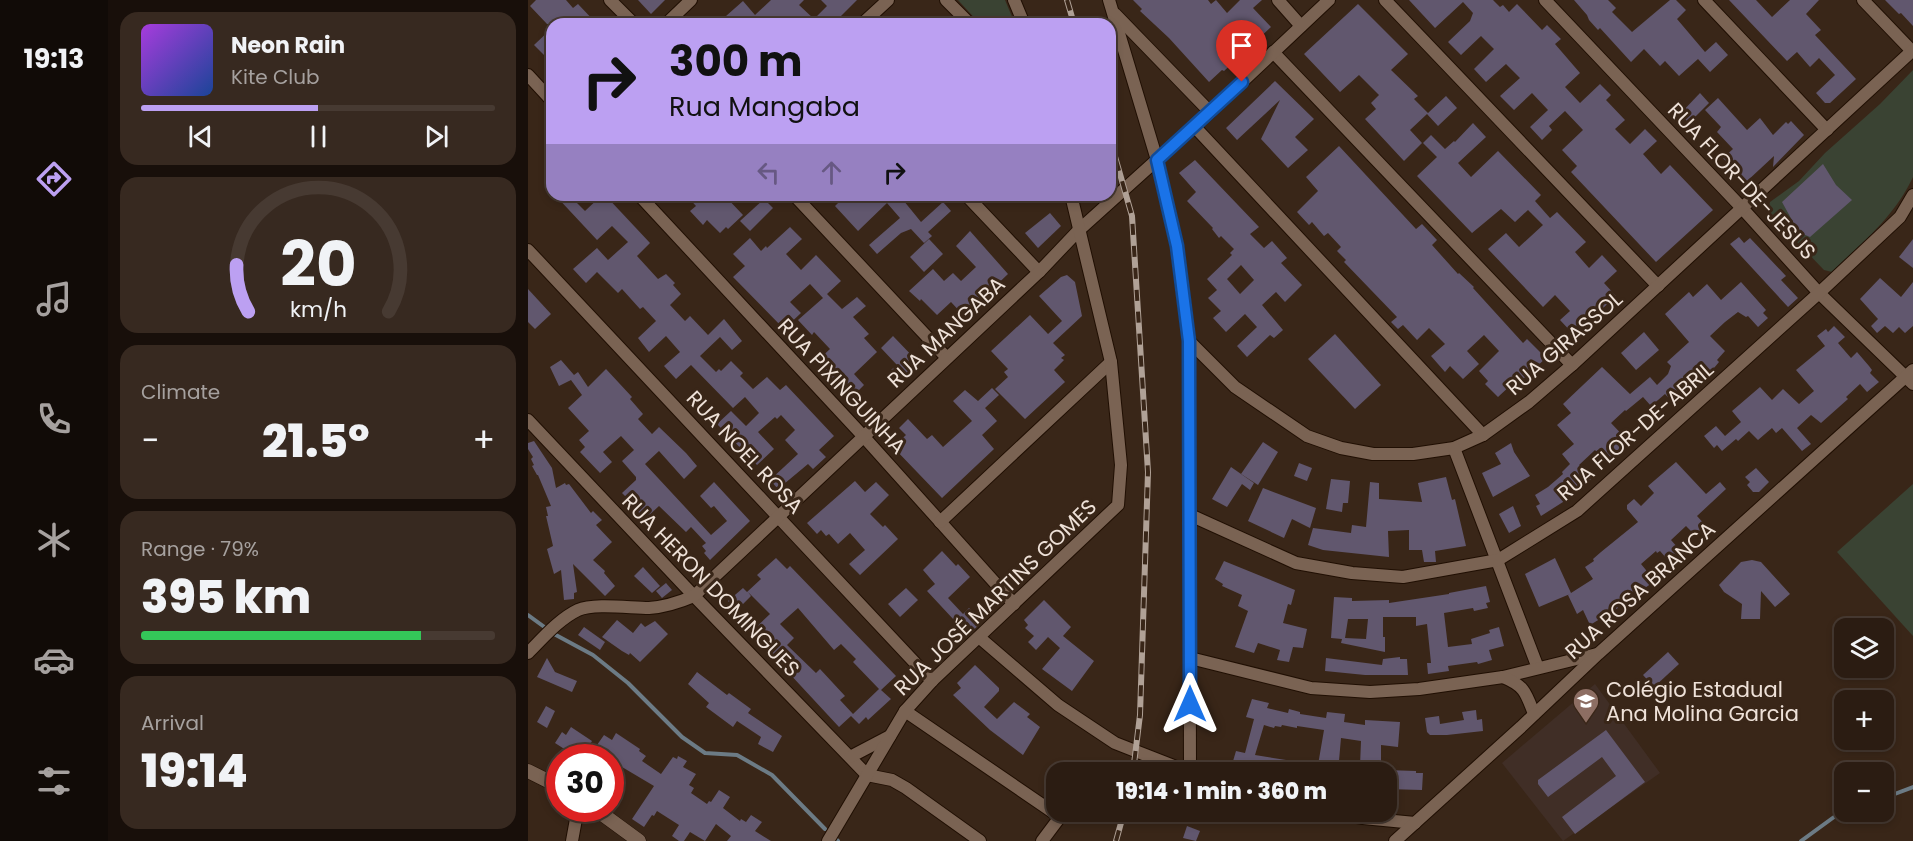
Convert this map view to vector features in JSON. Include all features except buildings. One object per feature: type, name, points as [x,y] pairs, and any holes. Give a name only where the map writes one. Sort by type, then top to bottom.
[{"type":"street","points":[[610,0],[628,18]]},
{"type":"street","points":[[672,18],[691,0]]},
{"type":"street","points":[[868,18],[888,0]]},
{"type":"street","points":[[946,0],[964,18]]},
{"type":"street","points":[[1014,0],[1022,18]]},
{"type":"street","points":[[1278,0],[1301,26]]},
{"type":"street","name":"RUA MANGABA","points":[[1116,197],[1329,0]]},
{"type":"street","points":[[1385,0],[1658,286]]},
{"type":"street","name":"RUA FLOR-DE-JESUS","points":[[1545,0],[1742,208],[1819,293],[1911,377]]},
{"type":"street","points":[[1704,0],[1827,130]]},
{"type":"street","points":[[1863,0],[1912,50]]},
{"type":"street","points":[[1111,6],[1210,112]]},
{"type":"street","points":[[1116,23],[1157,160],[1177,246],[1189,341],[1190,762]]},
{"type":"street","name":"RUA GIRASSOL","points":[[1189,341],[1235,387],[1307,436],[1341,448],[1373,454],[1413,454],[1454,448],[1483,435],[1529,402],[1572,365],[1912,50]]},
{"type":"street","points":[[1273,52],[1572,365]]},
{"type":"street","points":[[528,75],[546,94]]},
{"type":"street","points":[[1194,126],[1483,435]]},
{"type":"street","name":"RUA FLOR-DE-ABRIL","points":[[1190,515],[1296,563],[1352,573],[1403,577],[1498,560],[1577,511],[1900,217],[1913,195]]},
{"type":"street","name":"RUA PIXINGUINHA","points":[[645,201],[864,436],[1014,604]]},
{"type":"street","points":[[800,201],[947,358]]},
{"type":"street","points":[[972,201],[1039,272]]},
{"type":"street","points":[[940,522],[1110,362],[1072,201]]},
{"type":"street","name":"RUA MANGABA","points":[[528,653],[553,629],[579,609],[611,606],[652,608],[681,602],[694,596],[1039,272],[1079,230],[1111,201]]},
{"type":"street","name":"RUA NOEL ROSA","points":[[528,250],[932,681]]},
{"type":"street","name":"RUA JOSÉ MARTINS GOMES","points":[[828,841],[905,711],[932,681],[1118,505],[1121,465],[1110,362]]},
{"type":"street","name":"RUA ROSA BRANCA","points":[[1395,841],[1598,654],[1911,377]]},
{"type":"street","name":"RUA HERON DOMINGUES","points":[[528,420],[867,775]]},
{"type":"street","points":[[1454,448],[1538,668]]},
{"type":"street","points":[[980,638],[1058,705],[1115,743],[1164,762]]},
{"type":"street","points":[[1190,658],[1311,688],[1370,692],[1419,689],[1503,677],[1598,654]]},
{"type":"street","points":[[1503,677],[1516,682],[1524,690],[1534,714]]},
{"type":"street","points":[[905,711],[1060,817],[1042,841]]},
{"type":"street","points":[[850,757],[891,735]]},
{"type":"street","points":[[528,771],[546,780]]},
{"type":"street","points":[[867,775],[892,780],[906,788],[980,841]]},
{"type":"street","points":[[528,779],[546,782]]},
{"type":"street","points":[[1397,821],[1415,823]]},
{"type":"street","points":[[572,841],[575,822]]},
{"type":"street","points":[[613,822],[639,841]]},
{"type":"shaded area","name":"Colégio Estadual Ana Molina Garcia","points":[[1595,684],[1660,773],[1563,841],[1502,763]]},
{"type":"green space","points":[[958,0],[1005,0],[1012,18],[974,18]]},
{"type":"green space","points":[[1913,70],[1913,177],[1897,204],[1877,228],[1832,272],[1824,270],[1768,212],[1770,202],[1799,181],[1825,153],[1880,104]]},
{"type":"green space","points":[[1913,484],[1913,636],[1837,552]]},
{"type":"waterway","points":[[528,615],[554,634],[593,655],[628,683],[682,737],[705,753],[737,755],[772,775],[825,829]]},
{"type":"waterway","points":[[1894,794],[1913,787]]},
{"type":"waterway","points":[[1801,841],[1834,817]]},
{"type":"railway","points":[[1067,0],[1072,18]]},
{"type":"railway","points":[[1116,160],[1132,216],[1148,472],[1140,715],[1134,762]]},
{"type":"railway","points":[[1116,841],[1121,822]]},
{"type":"place","name":"Colégio Estadual Ana Molina Garcia","points":[[1586,724]]},
{"type":"route","points":[[1190,704],[1189,341],[1177,246],[1157,160],[1242,82]]}]
